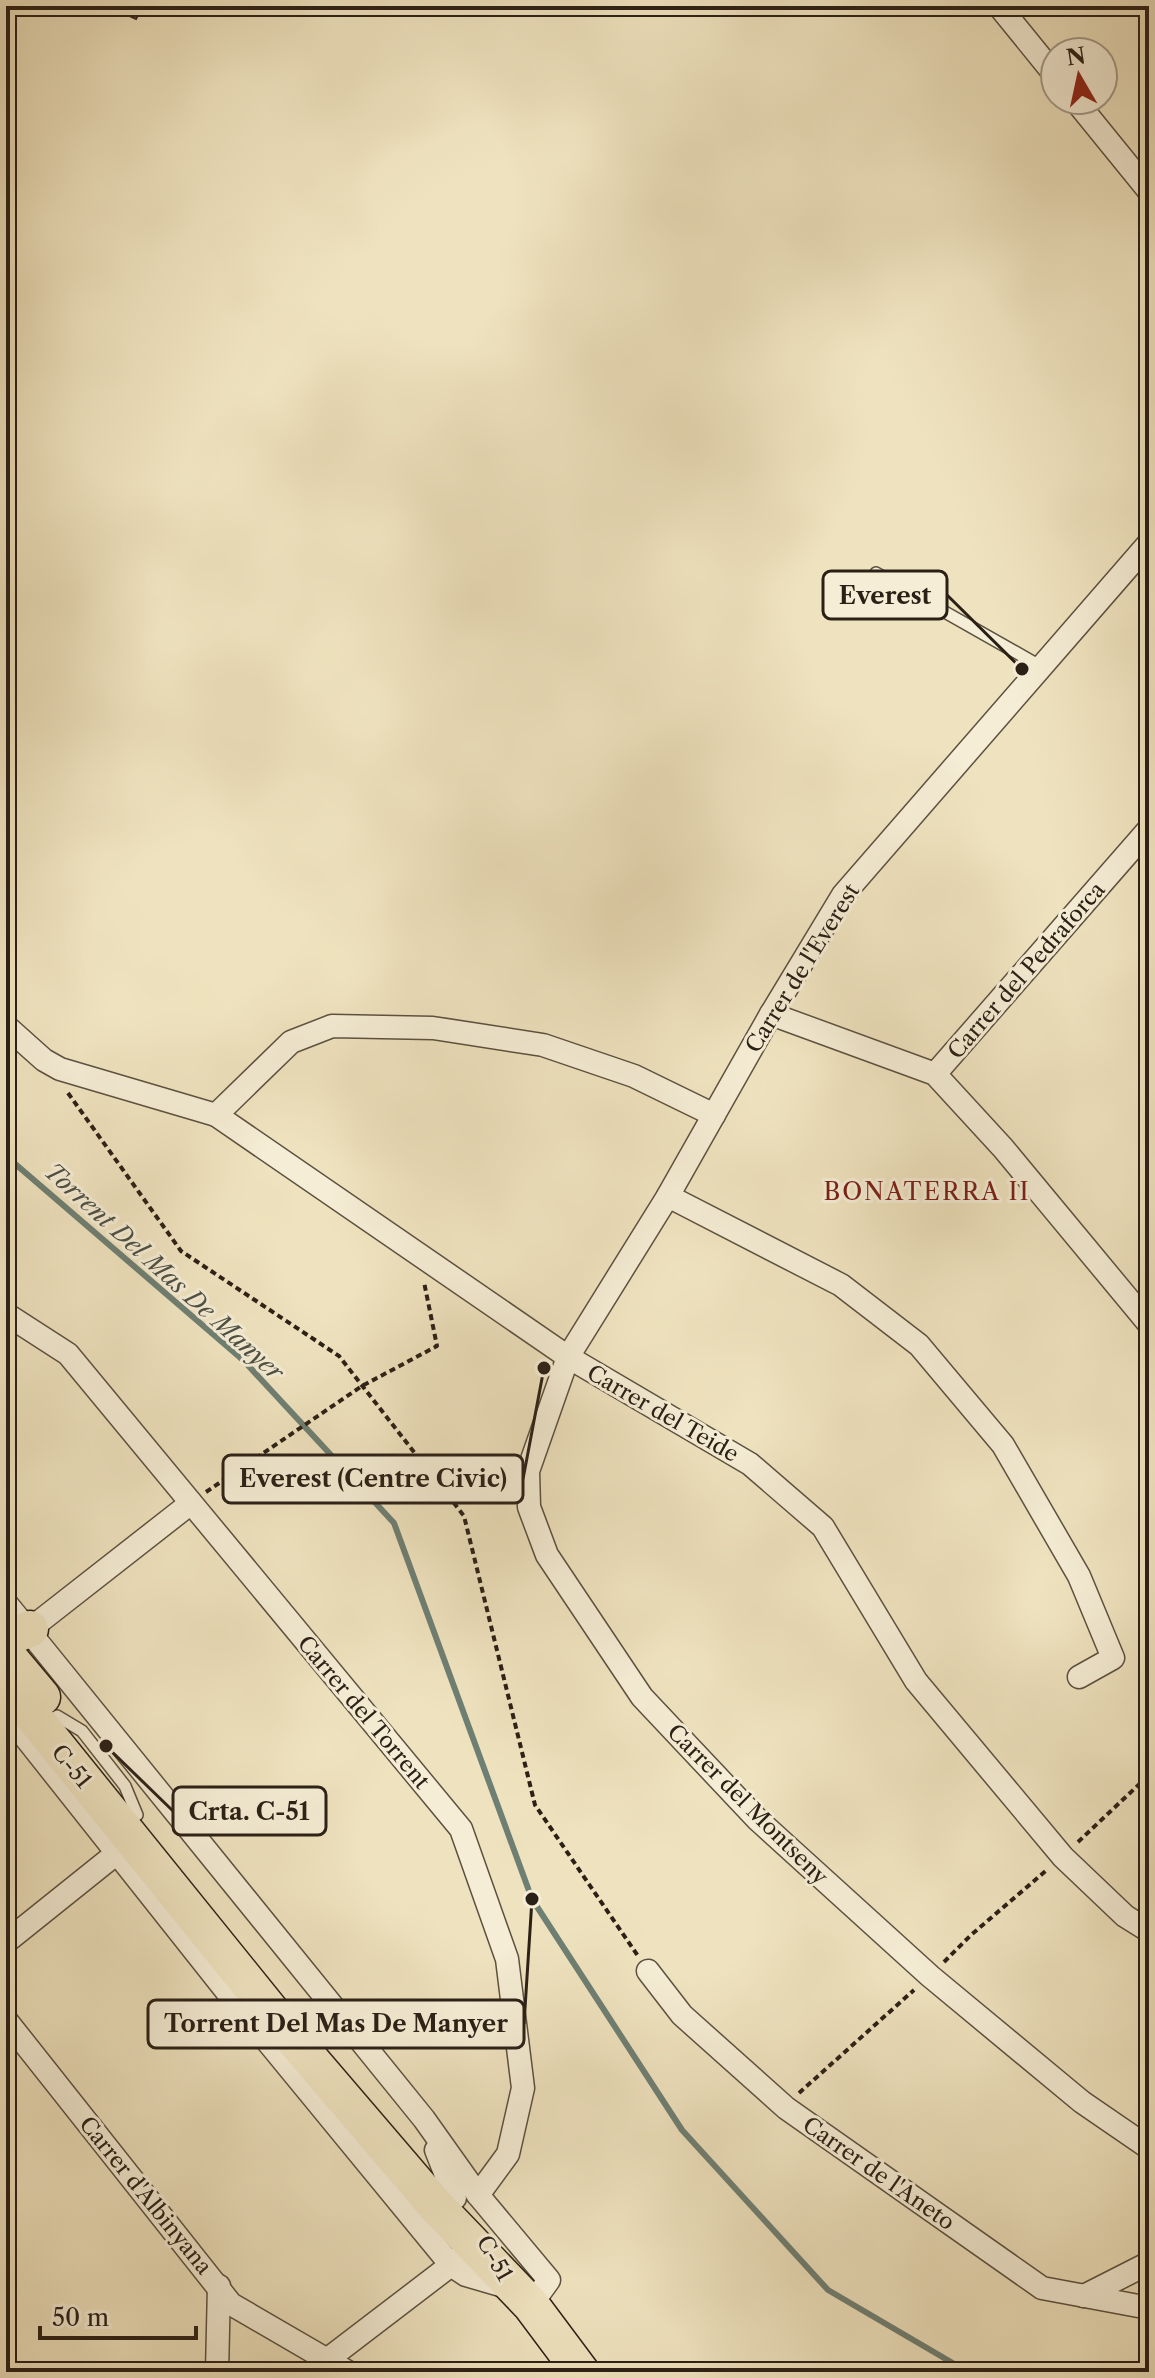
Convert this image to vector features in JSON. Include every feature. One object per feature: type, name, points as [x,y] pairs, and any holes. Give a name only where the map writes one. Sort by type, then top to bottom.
[{"type":"main road","name":"C-51","points":[[14,1640],[129,1837],[152,1851],[240,1959],[268,1979],[361,2092],[414,2129],[467,2197],[483,2236],[531,2291]]},
{"type":"main road","name":"C-51","points":[[6,1683],[299,2046],[461,2255],[531,2291]]},
{"type":"main road","points":[[414,2129],[416,2167],[468,2230],[461,2255]]},
{"type":"main road","points":[[531,2291],[581,2372]]},
{"type":"street","points":[[999,6],[1039,55]]},
{"type":"street","points":[[1088,116],[1149,191]]},
{"type":"street","name":"Carrer de l'Everest","points":[[568,1357],[668,1196],[771,1014],[843,895],[1149,543]]},
{"type":"street","name":"Carrer del Pedraforca","points":[[935,1074],[1149,829]]},
{"type":"street","points":[[771,1014],[935,1074],[1003,1148],[1149,1324]]},
{"type":"street","name":"Carrer del Teide","points":[[6,1026],[44,1060],[60,1069],[216,1115],[568,1357],[750,1464],[823,1527],[916,1681],[1063,1857],[1125,1916],[1149,1931]]},
{"type":"street","points":[[216,1115],[291,1042],[332,1026],[433,1028],[543,1045],[634,1076],[714,1115]]},
{"type":"street","points":[[668,1196],[841,1285],[919,1345],[1003,1445],[1079,1576],[1113,1658],[1079,1677]]},
{"type":"street","name":"Carrer del Torrent","points":[[6,1314],[68,1354],[461,1829],[507,1959],[523,2088],[508,2154],[467,2197]]},
{"type":"street","name":"Carrer del Montseny","points":[[568,1357],[528,1471],[529,1507],[547,1555],[642,1697],[757,1819],[930,1976],[1082,2102],[1149,2148]]},
{"type":"street","points":[[14,1640],[191,1503]]},
{"type":"street","points":[[6,1603],[14,1640],[175,1814],[414,2129]]},
{"type":"street","points":[[6,1713],[129,1837],[6,1942]]},
{"type":"street","name":"Carrer de l'Aneto","points":[[648,1971],[682,2015],[786,2108],[1042,2288],[1149,2308]]},
{"type":"street","name":"Carrer d'Albinyana","points":[[6,2020],[231,2304],[348,2372]]},
{"type":"street","points":[[328,2359],[461,2255]]},
{"type":"street","points":[[1084,2296],[1149,2263]]},
{"type":"street","points":[[217,2372],[219,2286]]},
{"type":"lane","points":[[876,573],[1040,666]]},
{"type":"path","points":[[44,1060],[181,1251],[339,1356],[464,1516],[535,1805],[648,1971]]},
{"type":"path","points":[[191,1503],[362,1386],[437,1346],[418,1254]]},
{"type":"path","points":[[786,2108],[794,2097],[930,1976],[971,1935],[1063,1857],[1149,1775]]},
{"type":"building","points":[[108,6],[143,6],[136,19]]},
{"type":"waterway","name":"Torrent Del Mas De Manyer","points":[[6,1156],[243,1360],[394,1523],[532,1899],[682,2130],[828,2290],[968,2372]]},
{"type":"place","name":"Everest","points":[[1022,669]]},
{"type":"place","name":"Everest (Centre Civic)","points":[[544,1368]]},
{"type":"place","name":"Crta. C-51","points":[[106,1746]]},
{"type":"place","name":"Torrent Del Mas De Manyer","points":[[532,1899]]},
{"type":"district","name":"BONATERRA II","points":[[927,1192]]}]
